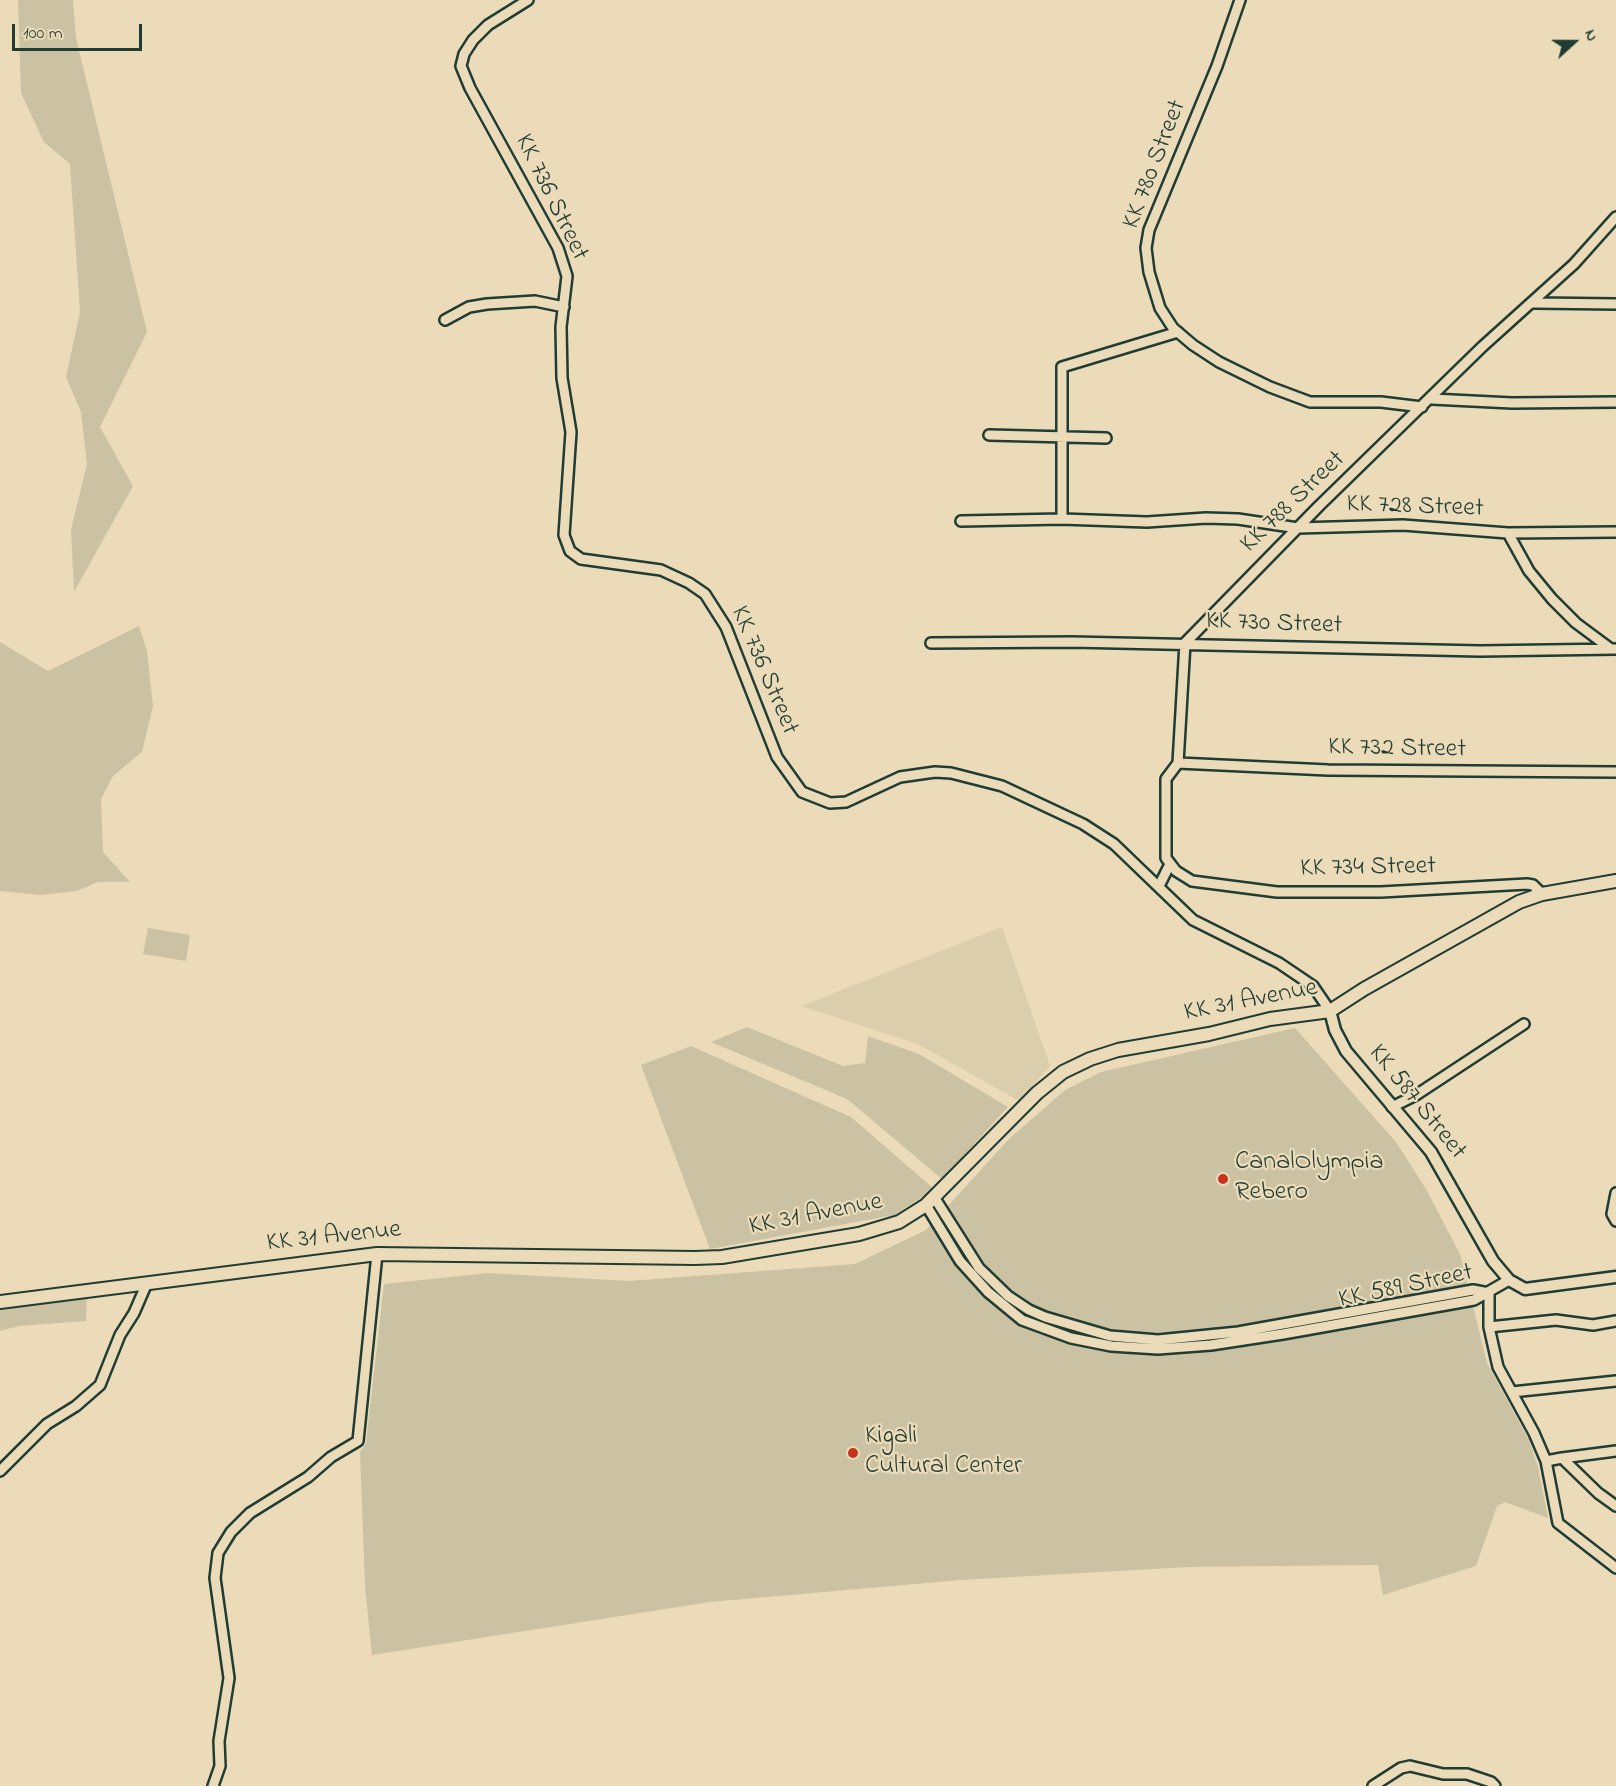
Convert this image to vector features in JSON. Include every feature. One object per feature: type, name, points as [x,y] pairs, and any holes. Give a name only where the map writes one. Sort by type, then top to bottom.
[{"type":"main road","name":"KK 31 Avenue","points":[[0,1302],[377,1254],[722,1257],[859,1234],[899,1222],[930,1201],[1037,1093],[1063,1072],[1090,1059],[1118,1050],[1209,1034],[1270,1019],[1330,1011],[1364,988],[1495,915],[1542,894],[1616,881]]},
{"type":"street","name":"KK 736 Street","points":[[528,0],[488,26],[473,40],[464,54],[462,66],[470,88],[564,262],[567,276],[561,327],[562,378],[571,432],[570,481],[564,535],[570,551],[581,559],[661,570],[689,583],[705,594],[726,627],[777,757],[797,787],[814,799],[830,803],[858,798],[883,784],[917,773],[951,773],[1002,786],[1083,824],[1114,844],[1193,920],[1279,963],[1312,987],[1330,1011]]},
{"type":"street","name":"KK 780 Street","points":[[1240,0],[1217,66],[1149,230],[1146,248],[1153,288],[1167,320],[1193,345],[1234,370],[1310,402],[1381,402],[1422,407]]},
{"type":"street","name":"KK 788 Street","points":[[1185,643],[1482,347],[1534,303],[1585,253],[1616,217]]},
{"type":"street","points":[[445,320],[469,307],[487,303],[535,301],[564,308]]},
{"type":"street","points":[[1534,303],[1616,304]]},
{"type":"street","points":[[1062,519],[1064,435],[1062,367],[1178,332]]},
{"type":"street","points":[[1432,399],[1512,403],[1616,402]]},
{"type":"street","points":[[989,435],[1064,435],[1106,438]]},
{"type":"street","name":"KK 728 Street","points":[[961,521],[1062,519],[1130,522],[1238,519],[1298,528],[1403,525],[1508,533],[1616,532]]},
{"type":"street","points":[[1508,533],[1529,571],[1552,599],[1576,623],[1614,649]]},
{"type":"street","points":[[1159,886],[1170,864],[1165,845],[1165,789],[1169,772],[1178,763],[1185,643]]},
{"type":"street","name":"KK 730 Street","points":[[931,644],[1185,643],[1480,651],[1614,649]]},
{"type":"street","name":"KK 732 Street","points":[[1178,763],[1328,770],[1616,772]]},
{"type":"street","name":"KK 734 Street","points":[[1170,864],[1192,881],[1277,892],[1358,892],[1527,884],[1533,885],[1542,894]]},
{"type":"street","name":"KK 587 Street","points":[[1330,1011],[1335,1030],[1346,1051],[1431,1152],[1492,1261],[1509,1280]]},
{"type":"street","points":[[1392,1107],[1416,1095],[1524,1024]]},
{"type":"street","points":[[1616,1193],[1612,1214],[1616,1221]]},
{"type":"street","name":"KK 589 Street","points":[[930,1201],[979,1268],[1008,1296],[1029,1310],[1045,1317],[1110,1335],[1158,1340],[1238,1332],[1473,1290],[1489,1293]]},
{"type":"street","points":[[213,1786],[220,1766],[219,1741],[229,1678],[215,1578],[218,1553],[231,1532],[250,1513],[308,1477],[331,1456],[358,1441],[377,1254]]},
{"type":"street","points":[[1616,1277],[1525,1290],[1509,1280],[1489,1293],[1489,1328],[1498,1367],[1546,1461],[1558,1523],[1616,1568]]},
{"type":"street","points":[[0,1471],[47,1424],[76,1406],[100,1385],[120,1335],[134,1312],[147,1283]]},
{"type":"street","points":[[1489,1328],[1556,1320],[1593,1325],[1616,1321]]},
{"type":"street","points":[[1512,1392],[1616,1381]]},
{"type":"street","points":[[1546,1461],[1616,1451]]},
{"type":"street","points":[[1562,1458],[1598,1493],[1616,1506]]},
{"type":"street","points":[[1373,1786],[1401,1768],[1410,1766],[1443,1774],[1467,1774],[1491,1782],[1494,1786]]},
{"type":"shaded area","points":[[18,0],[73,0],[76,38],[147,332],[100,427],[133,486],[74,592],[71,530],[87,464],[81,412],[66,377],[80,312],[70,164],[44,142],[21,93]]},
{"type":"shaded area","points":[[139,626],[147,651],[153,706],[142,752],[113,776],[101,799],[103,852],[130,882],[98,882],[77,891],[40,895],[0,891],[0,642],[48,671]]},
{"type":"shaded area","points":[[1002,927],[1050,1066],[1019,1101],[918,1044],[801,1006]]},
{"type":"shaded area","points":[[148,928],[190,935],[186,961],[143,954]]},
{"type":"shaded area","points":[[747,1027],[843,1066],[865,1063],[868,1036],[919,1054],[1008,1107],[942,1179],[847,1099],[711,1042]]},
{"type":"shaded area","points":[[1295,1028],[1396,1142],[1426,1189],[1460,1254],[1487,1363],[1529,1440],[1538,1467],[1548,1518],[1505,1502],[1497,1506],[1476,1566],[1383,1595],[1378,1565],[1188,1567],[961,1580],[710,1602],[372,1655],[365,1586],[360,1452],[366,1443],[384,1284],[489,1273],[629,1281],[855,1264],[926,1230],[1009,1139],[1065,1090],[1101,1072]]},
{"type":"shaded area","points":[[691,1046],[851,1117],[934,1189],[894,1215],[710,1249],[641,1065]]},
{"type":"shaded area","points":[[87,1292],[86,1321],[19,1326],[0,1331],[0,1305]]},
{"type":"place","name":"CanalOlympia Rebero","points":[[1223,1179]]},
{"type":"place","name":"Kigali Cultural Center","points":[[853,1453]]}]
